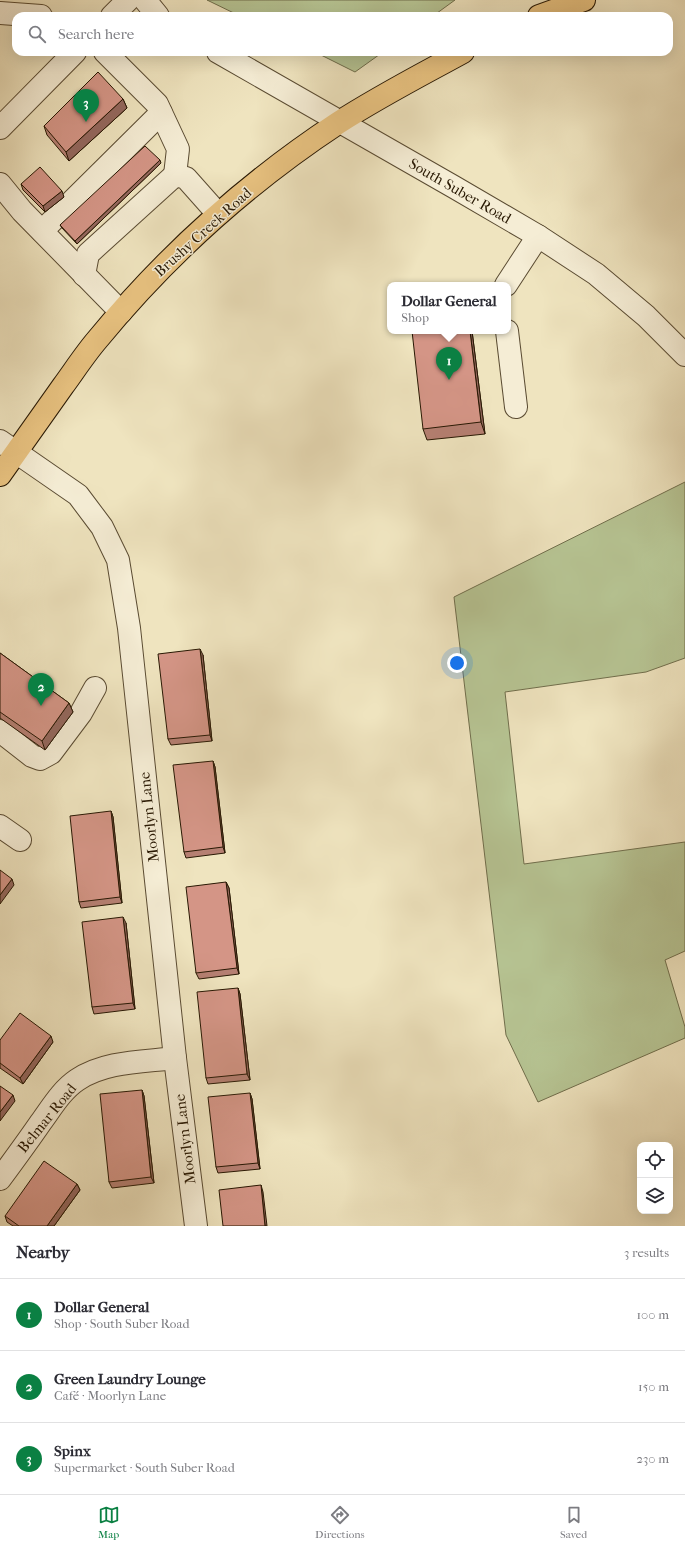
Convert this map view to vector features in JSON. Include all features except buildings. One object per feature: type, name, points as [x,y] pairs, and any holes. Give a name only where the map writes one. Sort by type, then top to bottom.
[{"type":"main road","points":[[550,12],[584,0]]},
{"type":"main road","name":"Brushy Creek Road","points":[[0,475],[8,447],[121,312],[184,244],[218,214],[293,154],[339,122],[456,56]]},
{"type":"street","points":[[116,12],[128,0]]},
{"type":"street","points":[[145,0],[155,12]]},
{"type":"street","points":[[0,13],[12,14]]},
{"type":"street","points":[[0,128],[71,56]]},
{"type":"street","points":[[84,275],[88,254],[175,175],[178,149],[157,104],[109,56]]},
{"type":"street","name":"South Suber Road","points":[[225,56],[538,236],[596,274],[646,316],[685,355]]},
{"type":"street","points":[[42,231],[161,113]]},
{"type":"street","points":[[175,175],[186,178],[218,214]]},
{"type":"street","points":[[0,184],[22,211],[121,312]]},
{"type":"street","points":[[508,282],[538,236]]},
{"type":"street","points":[[507,334],[516,406]]},
{"type":"street","name":"Moorlyn Lane","points":[[8,447],[78,495],[102,527],[118,560],[129,628],[175,1058],[196,1226]]},
{"type":"street","points":[[0,731],[32,756],[40,759],[51,753],[77,719],[95,688]]},
{"type":"street","points":[[0,826],[20,840]]},
{"type":"street","name":"Belmar Road","points":[[0,1179],[54,1104],[66,1089],[77,1080],[104,1068],[175,1058]]},
{"type":"green space","points":[[207,0],[455,0],[438,12],[232,12]]},
{"type":"green space","points":[[323,56],[377,56],[355,72]]},
{"type":"green space","points":[[685,482],[685,658],[646,672],[505,692],[524,864],[685,842],[685,951],[665,960],[685,1027],[685,1038],[538,1102],[506,1035],[454,597]]},
{"type":"place","name":"Spinx","points":[[86,122]]},
{"type":"place","name":"Dollar General","points":[[449,380]]},
{"type":"place","name":"Green Laundry Lounge","points":[[41,706]]}]
